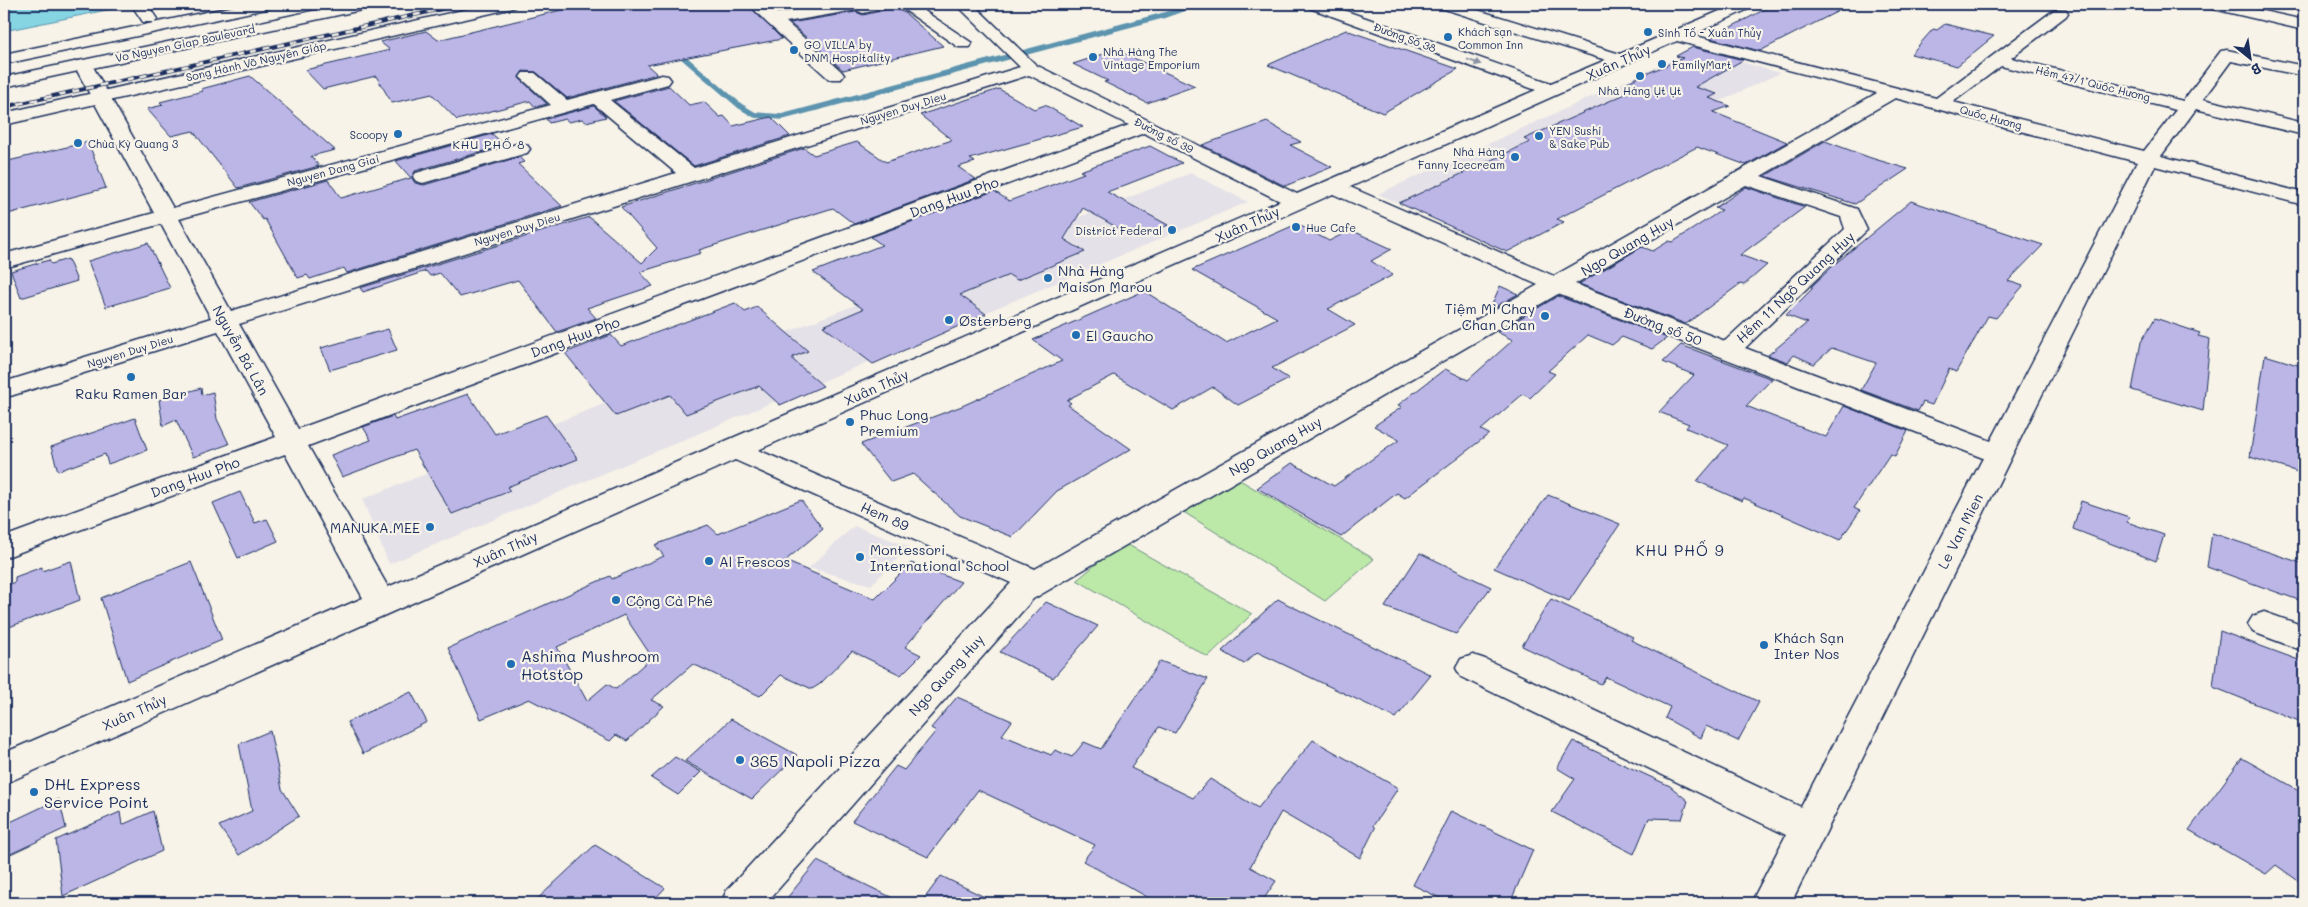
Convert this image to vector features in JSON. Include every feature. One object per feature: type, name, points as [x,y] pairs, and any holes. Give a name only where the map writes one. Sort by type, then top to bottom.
[{"type":"main road","points":[[139,4],[149,19]]},
{"type":"main road","points":[[4,49],[223,4]]},
{"type":"main road","name":"Vo Nguyen Giap Boulevard","points":[[4,58],[266,4]]},
{"type":"main road","name":"Vo Nguyen Giap Boulevard","points":[[4,72],[325,4]]},
{"type":"main road","name":"Vo Nguyen Giap Boulevard","points":[[4,82],[366,4]]},
{"type":"main road","name":"Song Hành Võ Nguyên Giáp","points":[[4,119],[509,4]]},
{"type":"main road","points":[[757,4],[835,76]]},
{"type":"main road","points":[[772,19],[859,5],[863,8],[886,4]]},
{"type":"main road","points":[[904,4],[964,43]]},
{"type":"main road","name":"Đường số 39","points":[[964,4],[1028,65],[1298,202]]},
{"type":"main road","points":[[1045,4],[1054,4]]},
{"type":"main road","name":"Đường Số 38","points":[[1312,4],[1553,90]]},
{"type":"main road","points":[[1443,4],[1623,60]]},
{"type":"main road","name":"Xuân Thủy","points":[[4,769],[1748,4]]},
{"type":"main road","points":[[2210,4],[2304,25]]},
{"type":"main road","points":[[1941,104],[2060,13]]},
{"type":"main road","name":"Quốc Hương","points":[[1677,36],[2304,199]]},
{"type":"main road","name":"Le Van Mien","points":[[1771,903],[2149,158],[2241,39]]},
{"type":"main road","points":[[2227,55],[2304,71]]},
{"type":"main road","name":"Hẻm 47/1 Quốc Hương","points":[[1999,60],[2189,104],[2304,128]]},
{"type":"main road","name":"Nguyễn Bá Lân","points":[[83,65],[382,603]]},
{"type":"main road","name":"Nguyen Duy Dieu","points":[[4,390],[690,175],[1028,65]]},
{"type":"main road","points":[[529,77],[564,107]]},
{"type":"main road","name":"Nguyen Dang Giai","points":[[4,261],[662,80]]},
{"type":"main road","name":"Ngo Quang Huy","points":[[741,903],[1022,591],[1894,92]]},
{"type":"main road","points":[[597,98],[690,175]]},
{"type":"main road","points":[[423,177],[526,155],[495,126]]},
{"type":"main road","name":"Dang Huu Pho","points":[[4,548],[1145,126]]},
{"type":"main road","name":"Hẻm 11 Ngô Quang Huy","points":[[1728,350],[1856,230],[1850,213],[1746,178]]},
{"type":"main road","name":"Đường số 50","points":[[1332,187],[1558,286],[1999,454]]},
{"type":"main road","name":"Hem 89","points":[[733,449],[1036,582]]},
{"type":"main road","points":[[2264,624],[2304,639]]},
{"type":"main road","points":[[1473,668],[1809,828]]},
{"type":"shaded area","points":[[1696,49],[1780,73],[1453,227],[1378,194]]},
{"type":"shaded area","points":[[1191,173],[1248,202],[389,564],[362,499]]},
{"type":"shaded area","name":"Montessori International School","points":[[854,526],[910,547],[871,585],[809,568]]},
{"type":"green space","points":[[1233,476],[1374,559],[1325,601],[1182,511]]},
{"type":"green space","points":[[1123,542],[1252,614],[1208,657],[1077,580]]},
{"type":"water","points":[[4,4],[136,4],[4,31]]},
{"type":"building","points":[[586,4],[747,4],[782,39],[647,65],[657,74],[567,98],[536,72],[523,71],[519,78],[547,104],[535,107],[530,101],[457,120],[432,94],[392,103],[376,76],[323,89],[305,70],[390,50],[380,42],[426,31],[438,40]]},
{"type":"building","points":[[769,4],[827,4],[778,11]]},
{"type":"building","points":[[1775,4],[1852,4],[1760,51],[1710,38]]},
{"type":"building","points":[[893,8],[905,13],[943,46],[843,70],[790,23],[856,12],[863,15]]},
{"type":"building","points":[[1945,24],[1994,36],[1957,66],[1911,54],[1933,29],[1937,30]]},
{"type":"building","points":[[1346,30],[1458,69],[1383,113],[1268,65]]},
{"type":"building","points":[[1693,47],[1743,60],[1695,87],[1717,94],[1709,98],[1730,106],[1713,112],[1787,142],[1746,165],[1697,147],[1557,219],[1564,222],[1507,252],[1399,203],[1530,142],[1524,139],[1641,87],[1627,82],[1683,58],[1676,56]]},
{"type":"building","points":[[1116,50],[1195,86],[1147,103],[1073,64]]},
{"type":"building","points":[[250,76],[335,150],[311,156],[319,166],[238,188],[193,131],[171,136],[147,109],[163,105],[160,102]]},
{"type":"building","points":[[669,86],[689,105],[704,102],[720,117],[724,116],[733,126],[771,117],[790,136],[694,166],[614,101]]},
{"type":"building","points":[[999,89],[1034,109],[1045,105],[1083,127],[970,159],[975,162],[958,167],[976,179],[854,224],[833,208],[699,250],[701,253],[640,272],[653,286],[587,308],[596,318],[557,332],[518,280],[460,297],[440,273],[430,276],[426,271],[363,292],[360,288],[589,217],[642,263],[657,248],[621,207],[804,148],[814,155],[857,142],[886,162],[952,140],[920,115]]},
{"type":"building","points":[[594,106],[606,117],[586,122],[582,119],[569,122],[565,119],[549,123],[546,119]]},
{"type":"building","points":[[1267,122],[1301,142],[1290,145],[1332,167],[1285,186],[1202,145]]},
{"type":"building","points":[[492,134],[505,145],[415,171],[412,178],[415,183],[424,185],[519,157],[524,162],[518,164],[562,206],[347,273],[344,268],[310,279],[307,275],[298,278],[265,219],[263,220],[249,202],[328,180],[341,198],[411,178],[396,161]]},
{"type":"building","points":[[1825,141],[1908,169],[1855,204],[1765,176]]},
{"type":"building","points":[[88,142],[106,188],[4,215],[4,162]]},
{"type":"building","points":[[1150,146],[1182,163],[1107,192],[1168,225],[1137,239],[1083,208],[1064,239],[1085,252],[1017,280],[1009,275],[960,295],[986,314],[873,364],[823,326],[863,309],[813,272],[882,245],[871,237],[994,191],[1009,201],[1084,173],[1080,171]]},
{"type":"building","points":[[1746,187],[1805,207],[1740,255],[1767,265],[1744,285],[1740,284],[1686,324],[1579,284],[1642,247],[1653,251],[1669,241],[1673,242],[1722,210],[1715,208]]},
{"type":"building","points":[[1911,201],[2043,245],[2008,281],[2023,286],[1996,318],[1988,316],[1956,372],[1949,369],[1932,405],[1923,402],[1918,411],[1861,390],[1876,363],[1832,348],[1814,364],[1794,355],[1788,362],[1768,355],[1807,323],[1786,315],[1813,288],[1811,287],[1836,263]]},
{"type":"building","points":[[1297,224],[1329,241],[1351,230],[1392,249],[1371,261],[1393,275],[1328,309],[1355,325],[1272,368],[1289,379],[1238,405],[1213,387],[1173,410],[1114,375],[1067,400],[1071,403],[1068,405],[1131,449],[1057,491],[1013,537],[960,516],[913,474],[891,482],[861,444],[962,406],[1062,361],[1033,340],[1144,291],[1226,343],[1277,318],[1192,270]]},
{"type":"building","points":[[148,243],[170,288],[106,307],[88,261]]},
{"type":"building","points":[[68,259],[77,281],[21,298],[11,271],[49,260],[51,264]]},
{"type":"building","points":[[1500,286],[1518,294],[1490,309]]},
{"type":"building","points":[[1558,296],[1667,338],[1652,349],[1622,337],[1612,345],[1588,335],[1548,371],[1555,374],[1530,398],[1523,394],[1481,430],[1489,434],[1405,498],[1397,493],[1341,537],[1257,488],[1292,463],[1334,486],[1399,440],[1374,426],[1402,407],[1398,405],[1445,369],[1468,380],[1513,340],[1497,332]]},
{"type":"building","points":[[735,303],[745,312],[757,307],[808,351],[793,357],[793,360],[823,386],[780,405],[759,386],[686,414],[670,395],[616,416],[565,353],[611,335],[621,346]]},
{"type":"building","points":[[2155,318],[2200,333],[2198,336],[2210,339],[2203,411],[2132,390],[2141,342]]},
{"type":"building","points":[[388,329],[397,350],[330,370],[321,348]]},
{"type":"building","points":[[1681,345],[1772,379],[1746,406],[1826,437],[1844,406],[1908,431],[1895,456],[1890,454],[1854,508],[1860,511],[1840,540],[1744,498],[1742,501],[1697,481],[1728,445],[1686,428],[1689,424],[1659,412],[1694,375],[1663,362]]},
{"type":"building","points":[[2265,355],[2304,367],[2304,474],[2250,457]]},
{"type":"building","points":[[201,388],[202,395],[213,392],[217,419],[229,444],[193,457],[176,420],[163,426],[159,400]]},
{"type":"building","points":[[468,394],[495,434],[546,415],[578,459],[507,487],[510,491],[452,514],[414,450],[342,477],[331,455],[371,440],[363,427],[393,416],[395,420]]},
{"type":"building","points":[[135,418],[147,450],[108,464],[105,454],[58,471],[51,447]]},
{"type":"building","points":[[240,492],[255,523],[267,519],[278,541],[238,558],[213,503]]},
{"type":"building","points":[[1548,495],[1620,524],[1569,601],[1494,568]]},
{"type":"building","points":[[801,500],[823,529],[785,561],[875,599],[911,563],[961,582],[905,647],[921,655],[901,675],[852,651],[820,684],[812,689],[781,675],[760,696],[693,664],[651,700],[664,706],[627,741],[616,735],[610,741],[529,699],[481,719],[448,648],[610,576],[612,579],[664,556],[655,545],[708,525],[718,534]],"holes":[[[624,615],[652,657],[616,689],[607,684],[587,701],[557,647]]]},
{"type":"building","points":[[2081,501],[2129,517],[2127,522],[2164,535],[2156,561],[2073,529]]},
{"type":"building","points":[[2212,533],[2304,564],[2304,602],[2207,567]]},
{"type":"building","points":[[1420,553],[1491,587],[1456,634],[1385,607]]},
{"type":"building","points":[[71,561],[80,600],[4,629],[4,586],[15,582],[15,577],[42,567],[42,571]]},
{"type":"building","points":[[191,562],[222,640],[127,681],[101,598]]},
{"type":"building","points":[[1278,599],[1431,675],[1396,718],[1257,652],[1244,664],[1222,651]]},
{"type":"building","points":[[1551,599],[1633,637],[1631,640],[1759,702],[1738,741],[1706,726],[1701,738],[1665,718],[1670,707],[1606,677],[1601,684],[1522,646]]},
{"type":"building","points":[[1046,602],[1098,626],[1053,678],[1000,652]]},
{"type":"building","points":[[2220,631],[2304,662],[2304,723],[2213,687]]},
{"type":"building","points":[[1160,661],[1208,679],[1175,733],[1159,727],[1131,768],[1193,798],[1210,779],[1258,808],[1313,740],[1398,788],[1373,826],[1375,828],[1360,858],[1281,812],[1250,867],[1276,881],[1261,903],[1158,903],[1083,861],[1095,845],[978,790],[928,857],[852,821],[896,766],[904,770],[936,731],[931,728],[957,697],[1012,721],[1002,735],[1051,755],[1055,750],[1072,757],[1084,742],[1101,749]]},
{"type":"building","points":[[411,692],[427,722],[363,754],[347,722]]},
{"type":"building","name":"365 Napoli Pizza","points":[[731,719],[797,755],[752,799],[685,761]]},
{"type":"building","points":[[270,731],[282,789],[299,816],[239,855],[219,826],[252,811],[239,744]]},
{"type":"building","points":[[1573,741],[1670,786],[1688,801],[1682,819],[1649,818],[1634,854],[1552,812],[1575,779],[1557,768]]},
{"type":"building","points":[[675,757],[701,772],[678,795],[651,778]]},
{"type":"building","points":[[2242,758],[2304,793],[2304,885],[2276,865],[2266,874],[2189,830]]},
{"type":"building","points":[[59,799],[66,828],[4,857],[4,825]]},
{"type":"building","points":[[153,811],[162,851],[63,896],[56,840],[120,812],[122,825]]},
{"type":"building","points":[[1451,811],[1533,850],[1510,903],[1450,903],[1413,885]]},
{"type":"building","points":[[595,845],[665,888],[651,903],[533,903]]},
{"type":"building","points":[[817,861],[903,903],[783,903]]},
{"type":"building","points":[[941,876],[997,903],[921,903]]},
{"type":"waterway","points":[[676,51],[740,106],[755,115],[782,117],[1165,15],[1196,4]]},
{"type":"railway","points":[[4,107],[464,4]]},
{"type":"place","name":"Sinh Tố - Xuân Thủy","points":[[1648,32]]},
{"type":"place","name":"Khách sạn Common Inn","points":[[1448,37]]},
{"type":"place","name":"GO VILLA by DNM Hospitality","points":[[794,50]]},
{"type":"place","name":"Nhà Hàng The Vintage Emporium","points":[[1093,57]]},
{"type":"place","name":"FamilyMart","points":[[1662,64]]},
{"type":"place","name":"Nhà Hàng Ụt Ụt","points":[[1640,76]]},
{"type":"place","name":"Scoopy","points":[[398,134]]},
{"type":"place","name":"YEN Sushi & Sake Pub","points":[[1539,136]]},
{"type":"place","name":"Chùa Kỳ Quang 3","points":[[78,143]]},
{"type":"place","name":"Nhà Hàng Fanny Icecream","points":[[1515,157]]},
{"type":"place","name":"Hue Cafe","points":[[1296,227]]},
{"type":"place","name":"District Federal","points":[[1172,230]]},
{"type":"place","name":"Nhà Hàng Maison Marou","points":[[1048,278]]},
{"type":"place","name":"Tiệm Mì Chay Chan Chan","points":[[1545,316]]},
{"type":"place","name":"Østerberg","points":[[949,320]]},
{"type":"place","name":"El Gaucho","points":[[1076,335]]},
{"type":"place","name":"Raku Ramen Bar","points":[[131,377]]},
{"type":"place","name":"Phuc Long Premium","points":[[850,422]]},
{"type":"place","name":"MANUKA.MEE","points":[[430,527]]},
{"type":"place","name":"Montessori International School","points":[[860,557]]},
{"type":"place","name":"Al Frescos","points":[[709,561]]},
{"type":"place","name":"Cộng Cà Phê","points":[[616,600]]},
{"type":"place","name":"Khách Sạn Inter Nos","points":[[1764,645]]},
{"type":"place","name":"Ashima Mushroom Hotstop","points":[[511,664]]},
{"type":"place","name":"365 Napoli Pizza","points":[[740,760]]},
{"type":"place","name":"DHL Express Service Point","points":[[34,792]]},
{"type":"district","name":"KHU PHỐ 8","points":[[489,144]]},
{"type":"district","name":"KHU PHỐ 9","points":[[1680,550]]}]
